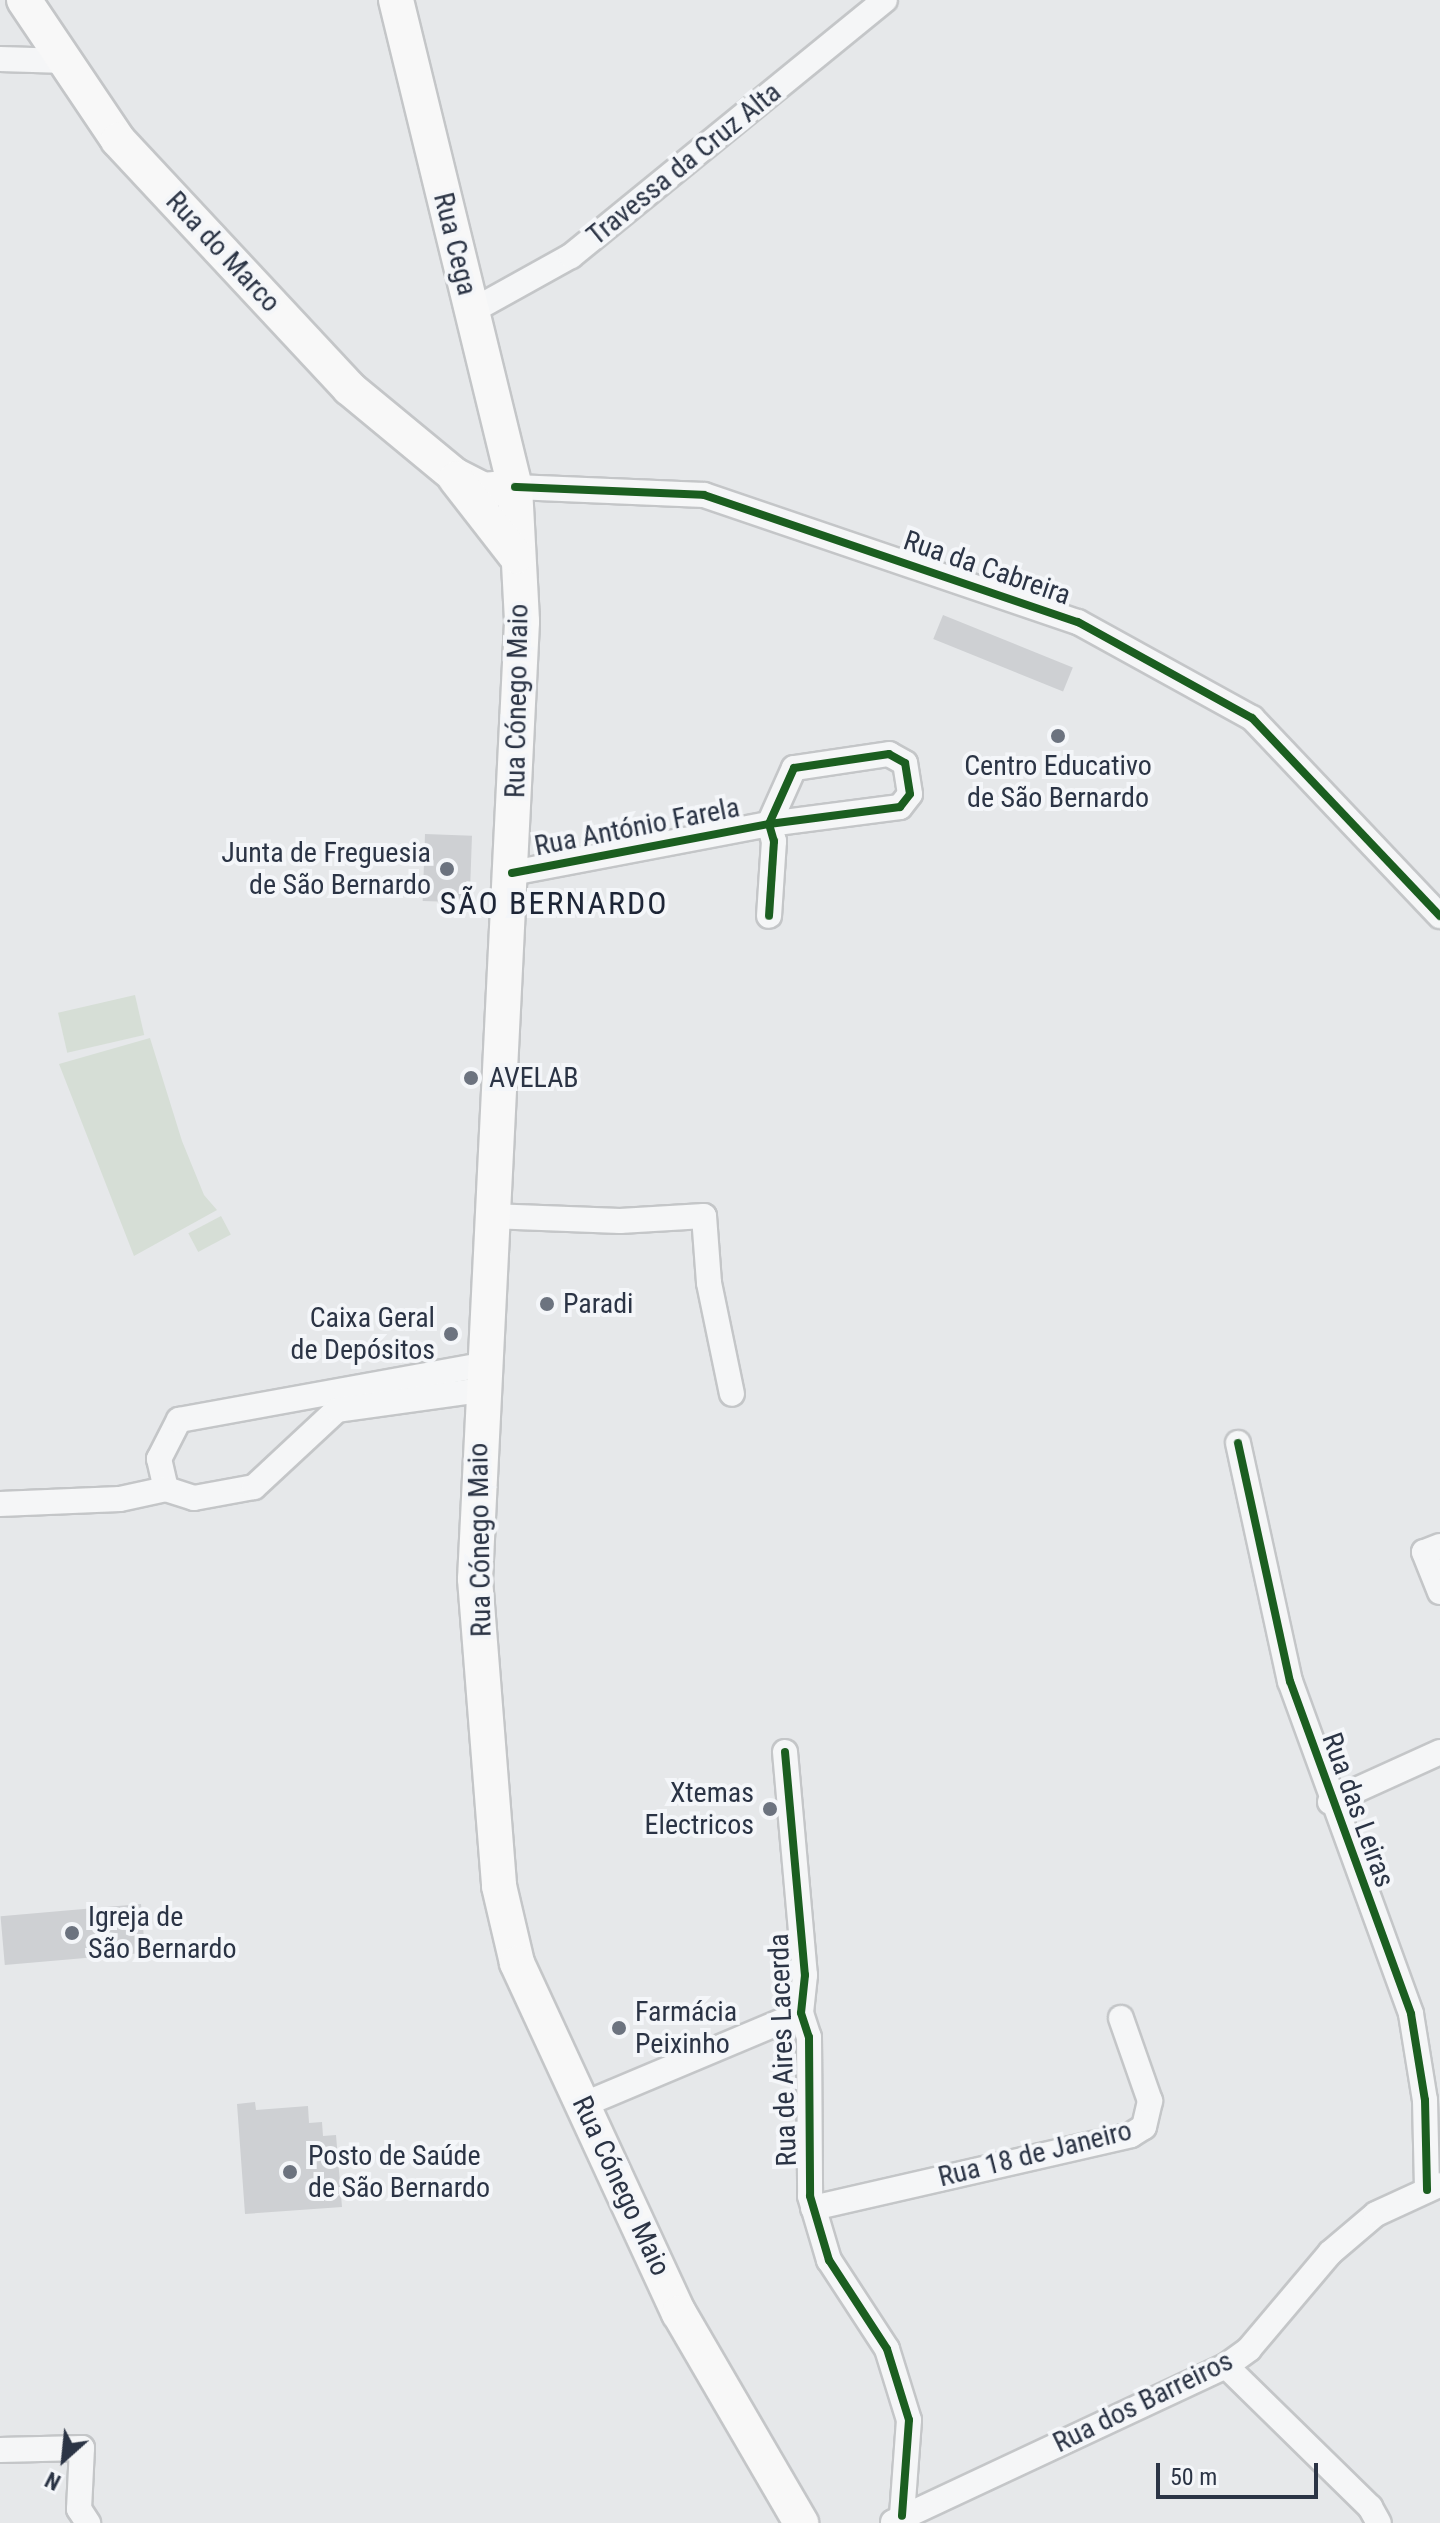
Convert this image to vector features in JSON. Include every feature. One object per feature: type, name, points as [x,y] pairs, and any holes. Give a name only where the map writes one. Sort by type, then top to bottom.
[{"type":"main road","name":"Rua do Marco","points":[[24,0],[118,140],[349,388],[454,475]]},
{"type":"main road","name":"Rua Cega","points":[[396,0],[515,487]]},
{"type":"main road","points":[[454,475],[483,490],[515,487]]},
{"type":"main road","points":[[454,475],[516,556]]},
{"type":"main road","name":"Rua Cónego Maio","points":[[515,487],[516,556],[522,622],[512,873],[481,1377],[475,1579],[499,1886],[517,1963],[585,2104],[679,2313],[801,2523]]},
{"type":"street","name":"Travessa da Cruz Alta","points":[[472,311],[571,256],[885,0]]},
{"type":"street","points":[[0,59],[66,61]]},
{"type":"street","name":"Rua da Cabreira","points":[[515,487],[704,495],[1078,622],[1252,718],[1440,916]]},
{"type":"street","name":"Rua António Farela","points":[[512,873],[769,824],[900,807],[910,794],[905,763],[889,754],[794,768],[769,824],[774,841],[769,916]]},
{"type":"street","points":[[490,1216],[620,1221],[704,1216],[709,1283],[732,1394]]},
{"type":"street","points":[[166,1489],[159,1459],[179,1420],[481,1377]]},
{"type":"street","points":[[0,1504],[120,1499],[166,1489],[194,1498],[254,1487],[337,1410],[481,1377]]},
{"type":"street","name":"Rua das Leiras","points":[[1238,1443],[1290,1681],[1330,1802],[1411,2014],[1425,2100],[1433,2187]]},
{"type":"street","points":[[1440,1546],[1424,1552],[1440,1592]]},
{"type":"street","name":"Rua de Aires Lacerda","points":[[785,1752],[805,1975],[801,2013],[809,2037],[813,2208],[829,2260],[887,2349],[909,2420],[897,2520]]},
{"type":"street","points":[[1330,1802],[1440,1752]]},
{"type":"street","points":[[585,2104],[801,2013]]},
{"type":"street","name":"Rua 18 de Janeiro","points":[[813,2208],[1131,2135],[1144,2127],[1150,2101],[1121,2018]]},
{"type":"street","name":"Rua dos Barreiros","points":[[897,2520],[1226,2366],[1249,2349],[1330,2253],[1376,2214],[1433,2187]]},
{"type":"street","points":[[1226,2366],[1370,2507],[1379,2523]]},
{"type":"street","points":[[0,2450],[82,2448],[79,2509],[88,2523]]},
{"type":"shaded area","points":[[135,995],[144,1035],[67,1053],[58,1013]]},
{"type":"shaded area","points":[[150,1038],[182,1141],[204,1195],[217,1210],[134,1256],[59,1064]]},
{"type":"shaded area","points":[[221,1216],[231,1235],[198,1252],[188,1233]]},
{"type":"building","points":[[943,615],[1073,667],[1063,692],[933,639]]},
{"type":"building","name":"Junta de Freguesia de São Bernardo","points":[[425,834],[472,836],[470,903],[423,901]]},
{"type":"building","name":"Igreja de São Bernardo","points":[[141,1904],[145,1953],[5,1965],[1,1916]]},
{"type":"building","name":"Posto de Saúde de São Bernardo","points":[[255,2102],[256,2110],[308,2106],[309,2123],[322,2122],[323,2136],[336,2135],[342,2207],[245,2214],[237,2104]]},
{"type":"cycle path","points":[[515,487],[704,495],[1078,622],[1252,718],[1440,916]]},
{"type":"cycle path","points":[[512,873],[769,824],[900,807],[910,794],[905,763],[889,754],[794,768],[769,824],[774,841],[769,916]]},
{"type":"cycle path","points":[[1238,1443],[1290,1681],[1411,2014],[1425,2100],[1427,2190]]},
{"type":"cycle path","points":[[785,1752],[805,1975],[801,2013],[809,2037],[810,2196],[829,2260],[887,2349],[909,2420],[902,2516]]},
{"type":"place","name":"Centro Educativo de São Bernardo","points":[[1058,736]]},
{"type":"place","name":"Junta de Freguesia de São Bernardo","points":[[447,869]]},
{"type":"place","name":"AVELAB","points":[[471,1078]]},
{"type":"place","name":"Paradi","points":[[547,1304]]},
{"type":"place","name":"Caixa Geral de Depósitos","points":[[451,1334]]},
{"type":"place","name":"Xtemas Electricos","points":[[770,1809]]},
{"type":"place","name":"Igreja de São Bernardo","points":[[72,1933]]},
{"type":"place","name":"Farmácia Peixinho","points":[[619,2028]]},
{"type":"place","name":"Posto de Saúde de São Bernardo","points":[[290,2172]]},
{"type":"district","name":"SÃO BERNARDO","points":[[554,903]]}]
